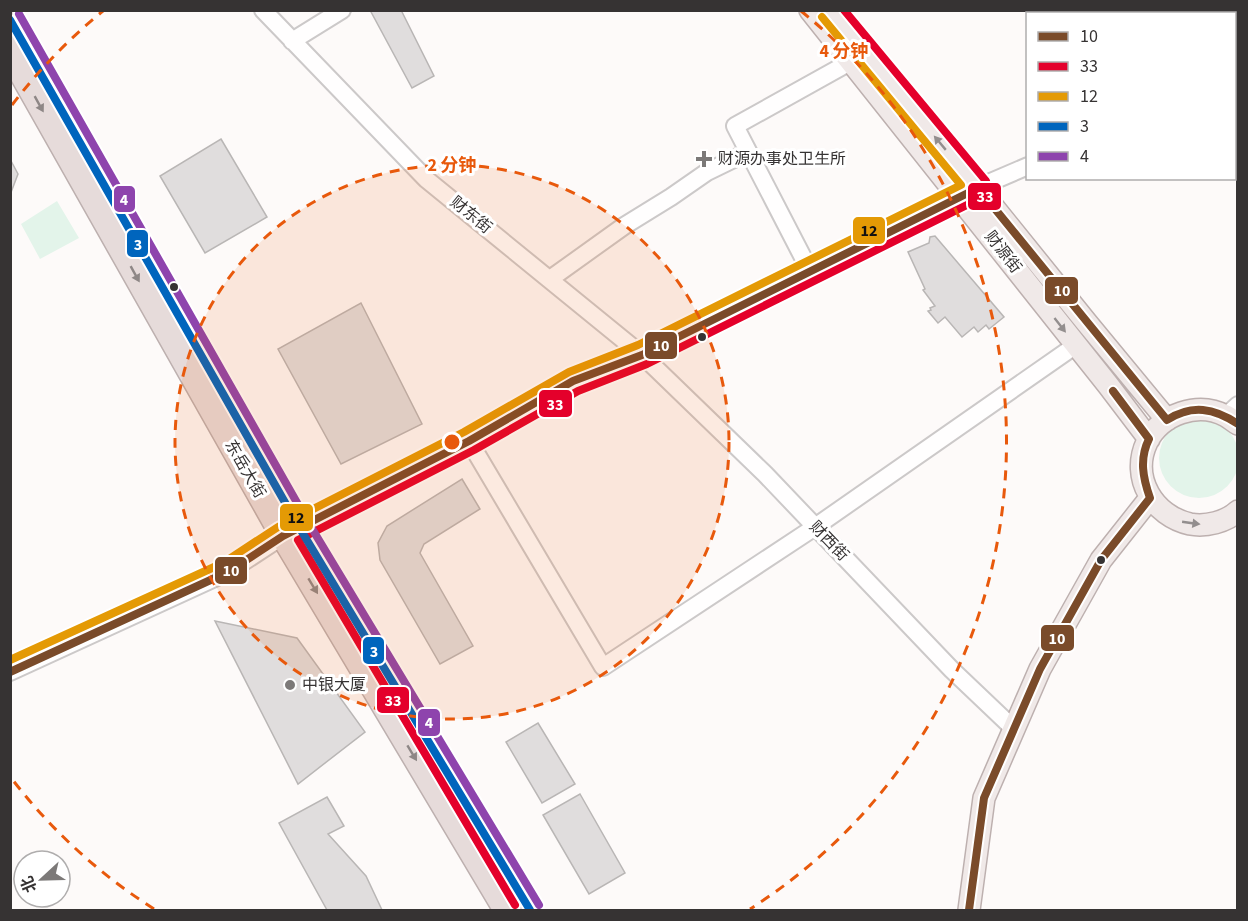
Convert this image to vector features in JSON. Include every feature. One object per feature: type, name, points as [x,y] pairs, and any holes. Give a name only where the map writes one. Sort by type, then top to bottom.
[{"type":"highway","name":"东岳大街","points":[[10,19],[163,290],[291,532],[530,910]]},
{"type":"highway","name":"东岳大街","points":[[10,53],[291,532],[506,910]]},
{"type":"main road","name":"财源街","points":[[810,10],[1149,439]]},
{"type":"main road","name":"财源街","points":[[830,10],[1167,420]]},
{"type":"main road","points":[[1234,415],[1209,410],[1190,410],[1172,416],[1157,428],[1149,439],[1142,462],[1143,480],[1150,498],[1163,512],[1179,522],[1198,525],[1217,523],[1238,511]]},
{"type":"main road","points":[[969,910],[984,798],[1040,669],[1101,560],[1150,498]]},
{"type":"street","name":"财东街","points":[[263,10],[426,179],[642,355]]},
{"type":"street","points":[[292,41],[342,10]]},
{"type":"street","points":[[810,271],[735,126],[850,62]]},
{"type":"street","points":[[550,279],[624,226],[707,172],[748,152]]},
{"type":"street","points":[[10,672],[228,572],[291,532],[469,441],[573,381],[642,355],[958,196],[1026,167]]},
{"type":"street","points":[[469,441],[603,667],[815,527],[1076,345]]},
{"type":"street","name":"财西街","points":[[642,355],[765,474],[952,670],[1014,729]]},
{"type":"shaded area","points":[[57,201],[79,238],[40,259],[21,224]]},
{"type":"shaded area","points":[[1199,418],[1214,421],[1227,430],[1236,443],[1239,458],[1236,473],[1227,486],[1214,495],[1199,498],[1184,495],[1171,486],[1162,473],[1159,458],[1162,443],[1171,430],[1184,421]]},
{"type":"building","points":[[370,10],[401,10],[434,76],[412,88]]},
{"type":"building","points":[[221,139],[267,217],[205,253],[160,176]]},
{"type":"building","points":[[10,159],[18,174],[10,195]]},
{"type":"building","points":[[935,236],[1004,317],[989,329],[986,325],[978,332],[974,327],[962,337],[945,317],[938,323],[928,311],[935,306],[923,290],[925,289],[908,252],[929,243],[930,237]]},
{"type":"building","points":[[361,303],[422,424],[341,464],[278,349]]},
{"type":"building","points":[[462,479],[480,509],[424,544],[420,553],[473,646],[440,664],[380,560],[378,543],[387,526]]},
{"type":"building","name":"中银大厦","points":[[215,621],[297,638],[365,732],[298,784]]},
{"type":"building","points":[[538,723],[575,784],[542,803],[506,742]]},
{"type":"building","points":[[580,794],[625,873],[589,894],[543,815]]},
{"type":"building","points":[[327,797],[344,826],[328,834],[366,876],[382,910],[327,910],[279,823]]},
{"type":"transit line","name":"33","points":[[515,905],[298,540],[474,450],[578,391],[647,364],[985,196],[988,188],[986,181],[844,10]]},
{"type":"transit line","name":"4","points":[[19,14],[308,522],[539,905]]},
{"type":"transit line","name":"12","points":[[10,660],[223,563],[278,527],[464,432],[569,372],[638,345],[961,185],[822,17]]},
{"type":"transit line","name":"3","points":[[10,20],[299,527],[530,910]]},
{"type":"transit line","name":"10","points":[[10,672],[228,572],[283,536],[469,441],[573,381],[642,355],[978,188],[1167,420],[1185,412],[1203,410],[1220,414],[1238,424]]},
{"type":"transit line","name":"10","points":[[969,910],[984,798],[1040,669],[1101,560],[1150,498],[1143,468],[1144,454],[1149,439],[1113,391]]},
{"type":"place","name":"财源办事处卫生所","points":[[704,159]]},
{"type":"place","name":"中银大厦","points":[[290,685]]}]
